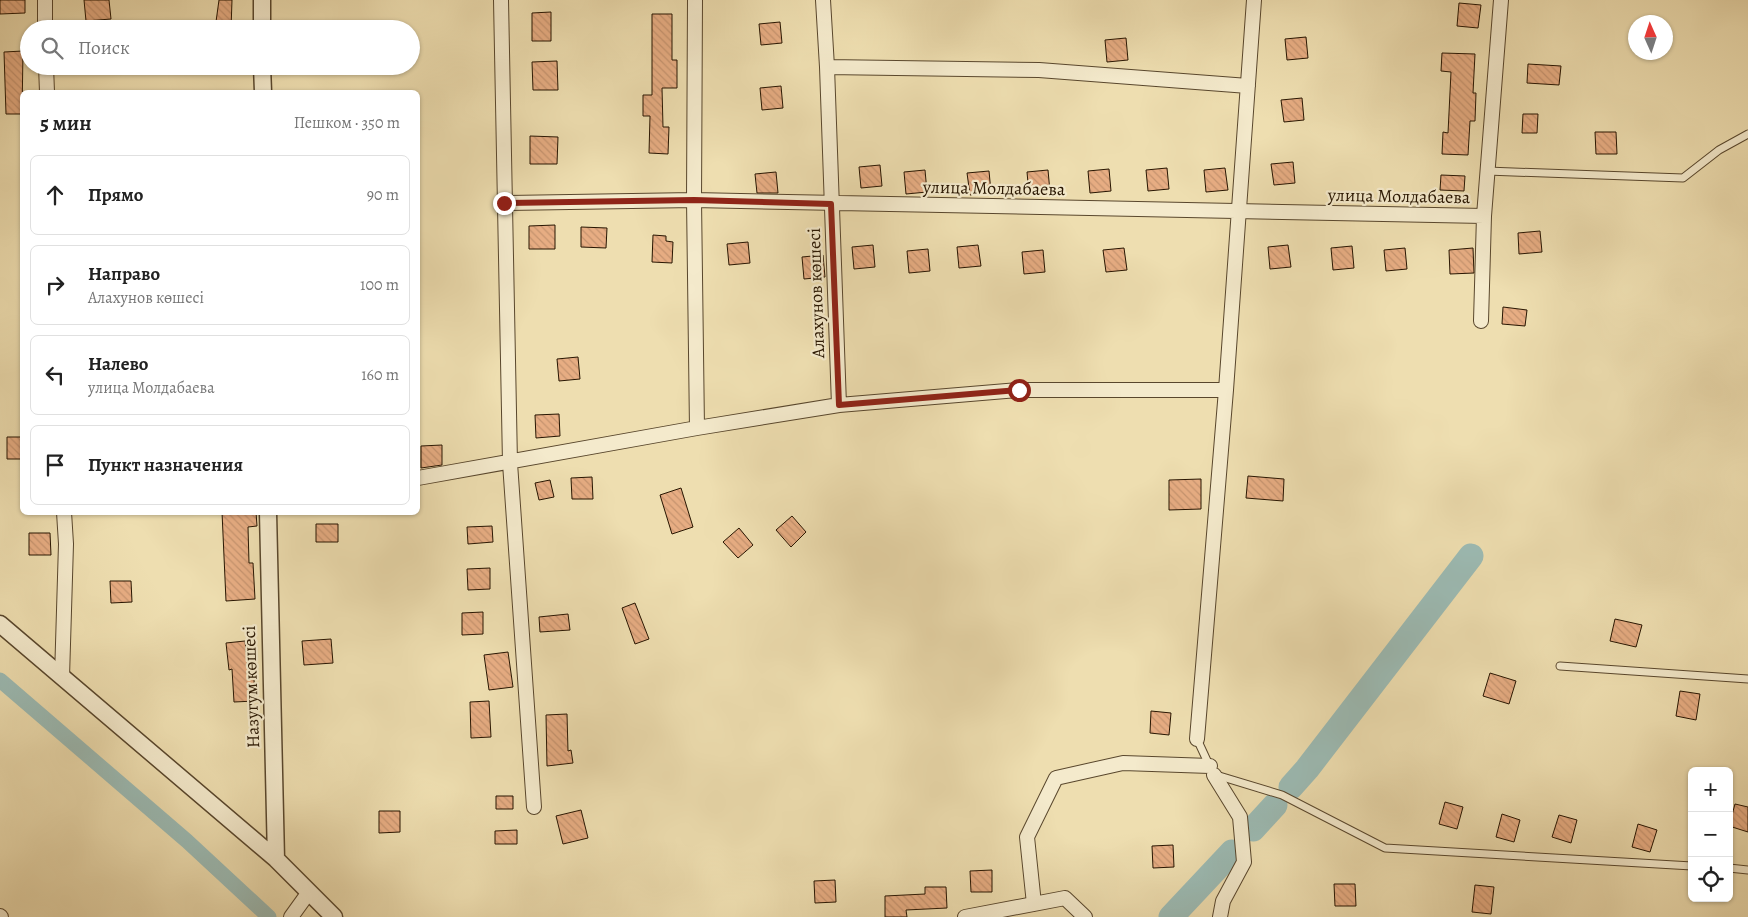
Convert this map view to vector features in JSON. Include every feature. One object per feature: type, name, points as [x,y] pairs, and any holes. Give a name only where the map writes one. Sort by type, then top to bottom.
[{"type":"street","points":[[45,0],[45,20]]},
{"type":"street","points":[[262,0],[262,20]]},
{"type":"street","points":[[501,0],[510,463],[534,808]]},
{"type":"street","points":[[695,0],[694,200],[697,428]]},
{"type":"street","name":"Алахунов көшесі","points":[[822,0],[827,67],[839,405]]},
{"type":"street","points":[[1197,739],[1226,390],[1254,0]]},
{"type":"street","points":[[1482,322],[1484,216],[1501,0]]},
{"type":"street","points":[[827,67],[1039,70],[1248,86]]},
{"type":"street","points":[[46,75],[47,90]]},
{"type":"street","points":[[262,75],[263,90]]},
{"type":"street","name":"улица Молдабаева","points":[[504,203],[694,200],[1484,216]]},
{"type":"street","points":[[420,478],[697,428],[839,405],[1019,390],[1226,390]]},
{"type":"street","points":[[62,677],[66,544],[64,515]]},
{"type":"street","name":"Назугум көшесі","points":[[268,515],[276,859]]},
{"type":"street","points":[[0,624],[276,859],[334,917]]},
{"type":"street","points":[[1034,904],[1027,837],[1056,778],[1123,763],[1212,770],[1240,817],[1244,862],[1223,901],[1220,917]]},
{"type":"street","points":[[291,917],[309,892]]},
{"type":"street","points":[[964,917],[1065,898],[1085,917]]},
{"type":"lane","points":[[1487,171],[1683,178],[1719,150],[1748,134]]},
{"type":"lane","points":[[1560,666],[1748,679]]},
{"type":"lane","points":[[1197,739],[1212,770],[1282,796],[1385,848],[1688,866]]},
{"type":"lane","points":[[1733,868],[1748,870]]},
{"type":"building","points":[[0,0],[25,0],[25,13],[0,14]]},
{"type":"building","points":[[84,0],[109,0],[111,19],[86,20]]},
{"type":"building","points":[[219,0],[232,0],[231,20],[216,20]]},
{"type":"building","points":[[1459,3],[1481,5],[1478,28],[1457,26]]},
{"type":"building","points":[[551,12],[551,41],[532,41],[532,13]]},
{"type":"building","points":[[652,14],[672,14],[672,60],[677,60],[677,88],[662,88],[663,127],[669,127],[668,154],[649,153],[650,116],[643,116],[643,95],[652,95]]},
{"type":"building","points":[[780,22],[782,43],[761,45],[759,24]]},
{"type":"building","points":[[1306,37],[1308,58],[1287,60],[1285,39]]},
{"type":"building","points":[[1126,38],[1128,60],[1107,62],[1105,40]]},
{"type":"building","points":[[20,51],[20,75],[23,75],[22,90],[20,90],[20,114],[6,114],[4,52]]},
{"type":"building","points":[[1442,53],[1475,54],[1473,93],[1476,93],[1475,121],[1470,121],[1468,155],[1442,154],[1443,132],[1448,133],[1451,72],[1441,71]]},
{"type":"building","points":[[557,61],[558,90],[533,90],[532,62]]},
{"type":"building","points":[[1528,64],[1561,66],[1559,85],[1527,83]]},
{"type":"building","points":[[781,86],[783,108],[762,110],[760,88]]},
{"type":"building","points":[[1302,98],[1304,120],[1284,122],[1281,100]]},
{"type":"building","points":[[1523,114],[1538,114],[1537,133],[1522,133]]},
{"type":"building","points":[[1595,132],[1616,132],[1617,154],[1596,154]]},
{"type":"building","points":[[530,136],[558,137],[557,164],[530,164]]},
{"type":"building","points":[[1293,162],[1295,183],[1274,185],[1271,164]]},
{"type":"building","points":[[880,165],[882,186],[861,188],[859,167]]},
{"type":"building","points":[[1167,168],[1169,189],[1148,191],[1146,170]]},
{"type":"building","points":[[1225,168],[1228,190],[1206,192],[1204,170]]},
{"type":"building","points":[[1109,169],[1111,191],[1090,193],[1088,171]]},
{"type":"building","points":[[925,170],[927,192],[906,194],[904,172]]},
{"type":"building","points":[[1048,170],[1050,192],[1029,194],[1027,172]]},
{"type":"building","points":[[989,171],[991,192],[970,195],[967,173]]},
{"type":"building","points":[[776,172],[778,193],[757,193],[755,174]]},
{"type":"building","points":[[1441,175],[1465,176],[1464,191],[1440,190]]},
{"type":"building","points":[[555,225],[555,249],[529,249],[529,226]]},
{"type":"building","points":[[581,227],[607,228],[606,248],[581,247]]},
{"type":"building","points":[[1540,231],[1542,252],[1519,254],[1518,233]]},
{"type":"building","points":[[653,235],[666,236],[666,241],[673,242],[672,263],[652,262]]},
{"type":"building","points":[[748,242],[750,263],[729,265],[727,244]]},
{"type":"building","points":[[873,245],[875,267],[854,269],[852,247]]},
{"type":"building","points":[[978,245],[981,266],[959,268],[957,247]]},
{"type":"building","points":[[1288,245],[1291,267],[1270,269],[1268,247]]},
{"type":"building","points":[[1352,246],[1354,268],[1333,270],[1331,248]]},
{"type":"building","points":[[1124,248],[1127,270],[1106,272],[1103,250]]},
{"type":"building","points":[[1405,248],[1407,269],[1386,271],[1384,250]]},
{"type":"building","points":[[1473,248],[1474,273],[1450,274],[1449,250]]},
{"type":"building","points":[[928,249],[930,271],[909,273],[907,251]]},
{"type":"building","points":[[1043,250],[1045,272],[1024,274],[1022,252]]},
{"type":"building","points":[[823,255],[825,277],[804,279],[802,257]]},
{"type":"building","points":[[1503,307],[1527,310],[1525,326],[1502,324]]},
{"type":"building","points":[[578,357],[580,379],[559,381],[557,359]]},
{"type":"building","points":[[559,414],[560,436],[536,438],[535,415]]},
{"type":"building","points":[[7,437],[20,437],[20,459],[7,459]]},
{"type":"building","points":[[442,445],[442,465],[421,468],[421,446]]},
{"type":"building","points":[[1248,476],[1284,479],[1283,501],[1246,498]]},
{"type":"building","points":[[592,477],[593,499],[572,499],[571,478]]},
{"type":"building","points":[[1201,479],[1201,509],[1169,510],[1169,480]]},
{"type":"building","points":[[550,480],[554,497],[539,500],[535,483]]},
{"type":"building","points":[[681,488],[693,527],[672,534],[660,495]]},
{"type":"building","points":[[222,515],[256,515],[257,526],[248,527],[249,563],[253,563],[255,599],[226,601]]},
{"type":"building","points":[[792,516],[806,532],[791,547],[776,530]]},
{"type":"building","points":[[316,524],[338,524],[338,542],[316,542]]},
{"type":"building","points":[[492,526],[493,542],[468,544],[467,527]]},
{"type":"building","points":[[739,528],[753,545],[738,558],[723,542]]},
{"type":"building","points":[[29,533],[50,533],[51,555],[29,555]]},
{"type":"building","points":[[490,568],[490,589],[468,590],[467,569]]},
{"type":"building","points":[[110,581],[131,581],[132,602],[111,603]]},
{"type":"building","points":[[635,603],[649,639],[635,644],[622,608]]},
{"type":"building","points":[[483,612],[483,634],[462,635],[462,613]]},
{"type":"building","points":[[568,614],[570,630],[540,632],[539,617]]},
{"type":"building","points":[[1615,619],[1642,625],[1636,647],[1610,641]]},
{"type":"building","points":[[331,639],[333,663],[304,665],[302,641]]},
{"type":"building","points":[[245,641],[249,679],[254,678],[255,701],[234,702],[232,669],[229,670],[226,643]]},
{"type":"building","points":[[508,652],[513,687],[489,690],[484,655]]},
{"type":"building","points":[[1490,673],[1516,681],[1509,704],[1483,696]]},
{"type":"building","points":[[1680,691],[1700,694],[1696,720],[1676,716]]},
{"type":"building","points":[[489,701],[491,737],[471,738],[470,702]]},
{"type":"building","points":[[1151,711],[1171,713],[1169,735],[1150,733]]},
{"type":"building","points":[[567,714],[568,751],[571,750],[573,763],[547,766],[546,715]]},
{"type":"building","points":[[496,796],[513,796],[513,809],[496,809]]},
{"type":"building","points":[[1445,802],[1463,807],[1457,829],[1439,824]]},
{"type":"building","points":[[1735,804],[1748,807],[1748,832],[1733,827]]},
{"type":"building","points":[[581,810],[588,838],[563,844],[556,816]]},
{"type":"building","points":[[379,811],[400,811],[400,832],[379,833]]},
{"type":"building","points":[[1502,814],[1520,820],[1514,842],[1496,837]]},
{"type":"building","points":[[1559,815],[1577,820],[1571,843],[1552,837]]},
{"type":"building","points":[[1638,824],[1657,830],[1650,852],[1632,847]]},
{"type":"building","points":[[517,830],[517,844],[495,844],[495,831]]},
{"type":"building","points":[[1173,845],[1174,867],[1153,868],[1152,846]]},
{"type":"building","points":[[992,870],[992,892],[971,892],[970,871]]},
{"type":"building","points":[[835,880],[836,902],[815,903],[814,881]]},
{"type":"building","points":[[1334,884],[1355,884],[1356,906],[1335,906]]},
{"type":"building","points":[[1475,885],[1494,887],[1491,914],[1472,912]]},
{"type":"building","points":[[925,887],[946,887],[947,908],[906,910],[907,917],[885,917],[885,896],[925,894]]},
{"type":"waterway","points":[[1291,787],[1307,769],[1471,556]]},
{"type":"waterway","points":[[0,680],[187,841],[269,917]]},
{"type":"waterway","points":[[1253,829],[1275,805]]},
{"type":"waterway","points":[[1171,917],[1232,852]]},
{"type":"route","points":[[504,203],[694,200],[831,204],[839,405],[1019,390]]}]
